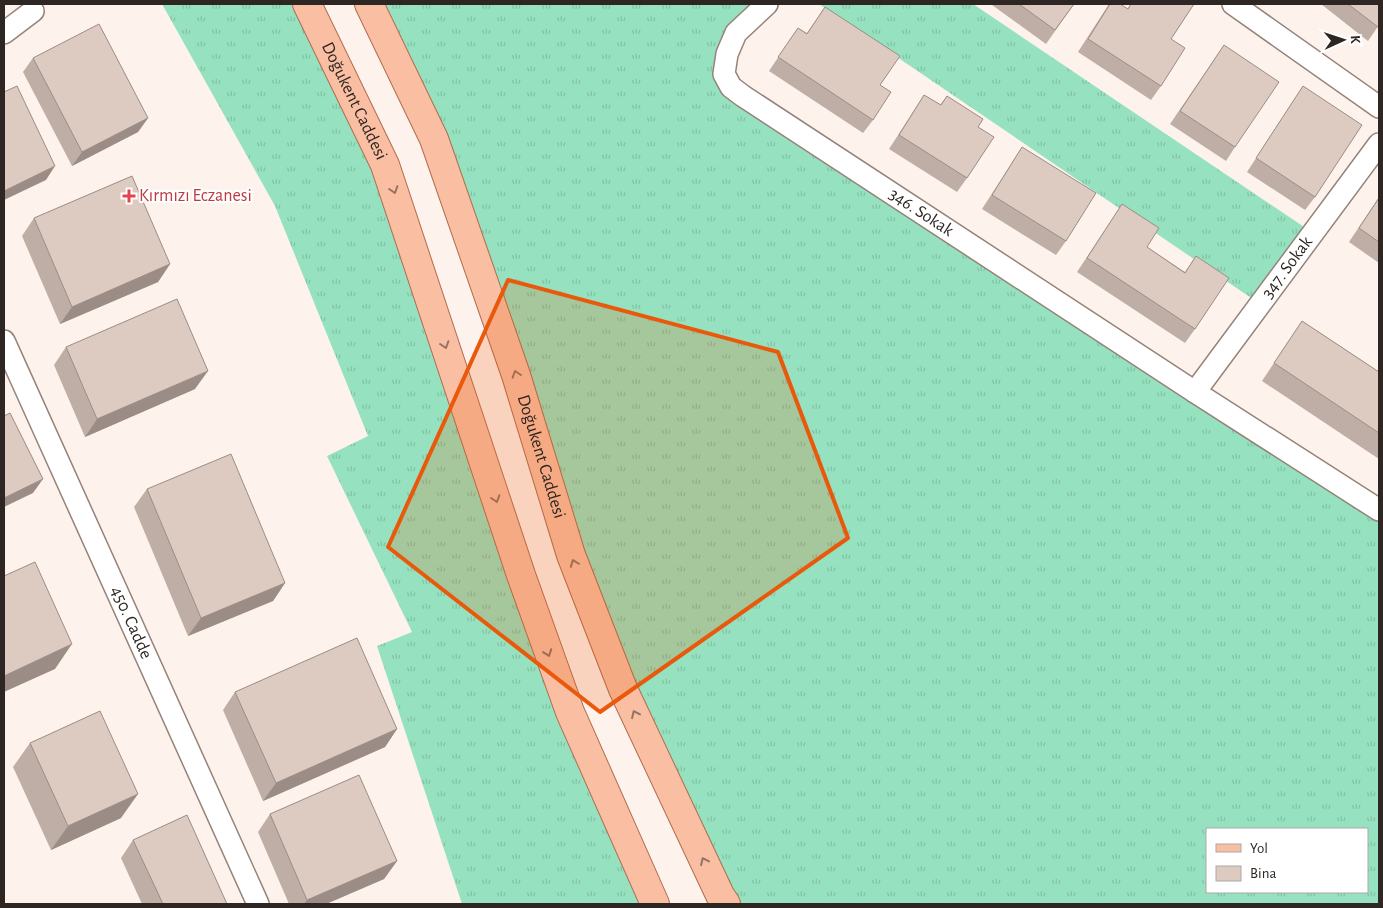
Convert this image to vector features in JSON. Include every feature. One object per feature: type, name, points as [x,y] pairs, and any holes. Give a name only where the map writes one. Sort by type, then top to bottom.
[{"type":"main road","name":"Doğukent Caddesi","points":[[307,4],[385,165],[521,575],[570,712],[655,904]]},
{"type":"main road","name":"Doğukent Caddesi","points":[[369,4],[434,139],[516,375],[571,555],[623,689],[720,895],[726,904]]},
{"type":"street","name":"346. Sokak","points":[[767,4],[736,33],[727,54],[724,74],[731,86],[743,96],[1379,510]]},
{"type":"street","points":[[1233,4],[1379,107]]},
{"type":"street","points":[[4,33],[33,11]]},
{"type":"street","name":"347. Sokak","points":[[1195,392],[1379,144]]},
{"type":"street","name":"450. Cadde","points":[[4,341],[258,904]]},
{"type":"highlighted area","points":[[508,280],[778,352],[848,538],[600,712],[388,547]]},
{"type":"green space","points":[[162,4],[307,4],[463,397],[655,904],[462,904],[377,646],[412,632],[327,456],[368,436],[275,206]]},
{"type":"green space","points":[[369,4],[767,4],[736,33],[724,74],[1379,514],[1379,904],[726,904],[623,689],[516,375]]},
{"type":"green space","points":[[819,4],[973,4],[1313,233],[1260,304]]},
{"type":"building","points":[[1019,4],[1074,4],[1055,30]]},
{"type":"building","points":[[1110,4],[1120,4],[1128,9],[1131,4],[1194,4],[1171,39],[1185,48],[1161,86],[1088,39]]},
{"type":"building","points":[[1348,4],[1379,4],[1378,27]]},
{"type":"building","points":[[825,7],[900,56],[880,85],[891,92],[873,120],[778,57],[798,28],[807,34]]},
{"type":"building","points":[[99,24],[148,118],[82,152],[33,58]]},
{"type":"building","points":[[1224,45],[1279,82],[1235,147],[1180,111]]},
{"type":"building","points":[[17,86],[55,166],[4,191],[4,92]]},
{"type":"building","points":[[1303,86],[1362,125],[1315,197],[1256,158]]},
{"type":"building","points":[[924,95],[941,105],[947,96],[983,119],[978,127],[994,137],[967,178],[899,135]]},
{"type":"building","points":[[1022,147],[1096,193],[1066,241],[992,195]]},
{"type":"building","points":[[132,176],[170,264],[72,307],[34,218]]},
{"type":"building","points":[[1379,198],[1379,242],[1359,228]]},
{"type":"building","points":[[1122,204],[1159,228],[1147,247],[1185,273],[1196,256],[1229,278],[1195,329],[1087,258]]},
{"type":"building","points":[[177,299],[208,371],[97,419],[66,347]]},
{"type":"building","points":[[1302,321],[1379,372],[1379,433],[1274,363]]},
{"type":"building","points":[[10,413],[43,479],[4,498],[4,416]]},
{"type":"building","points":[[231,454],[285,583],[201,618],[147,489]]},
{"type":"building","points":[[35,562],[72,644],[4,676],[4,576]]},
{"type":"building","points":[[357,638],[397,729],[276,783],[235,692]]},
{"type":"building","points":[[100,711],[138,794],[68,826],[30,743]]},
{"type":"building","points":[[359,775],[397,861],[307,900],[270,814]]},
{"type":"building","points":[[187,815],[227,904],[163,904],[133,840]]},
{"type":"place","name":"Kırmızı Eczanesi","points":[[129,196]]}]
